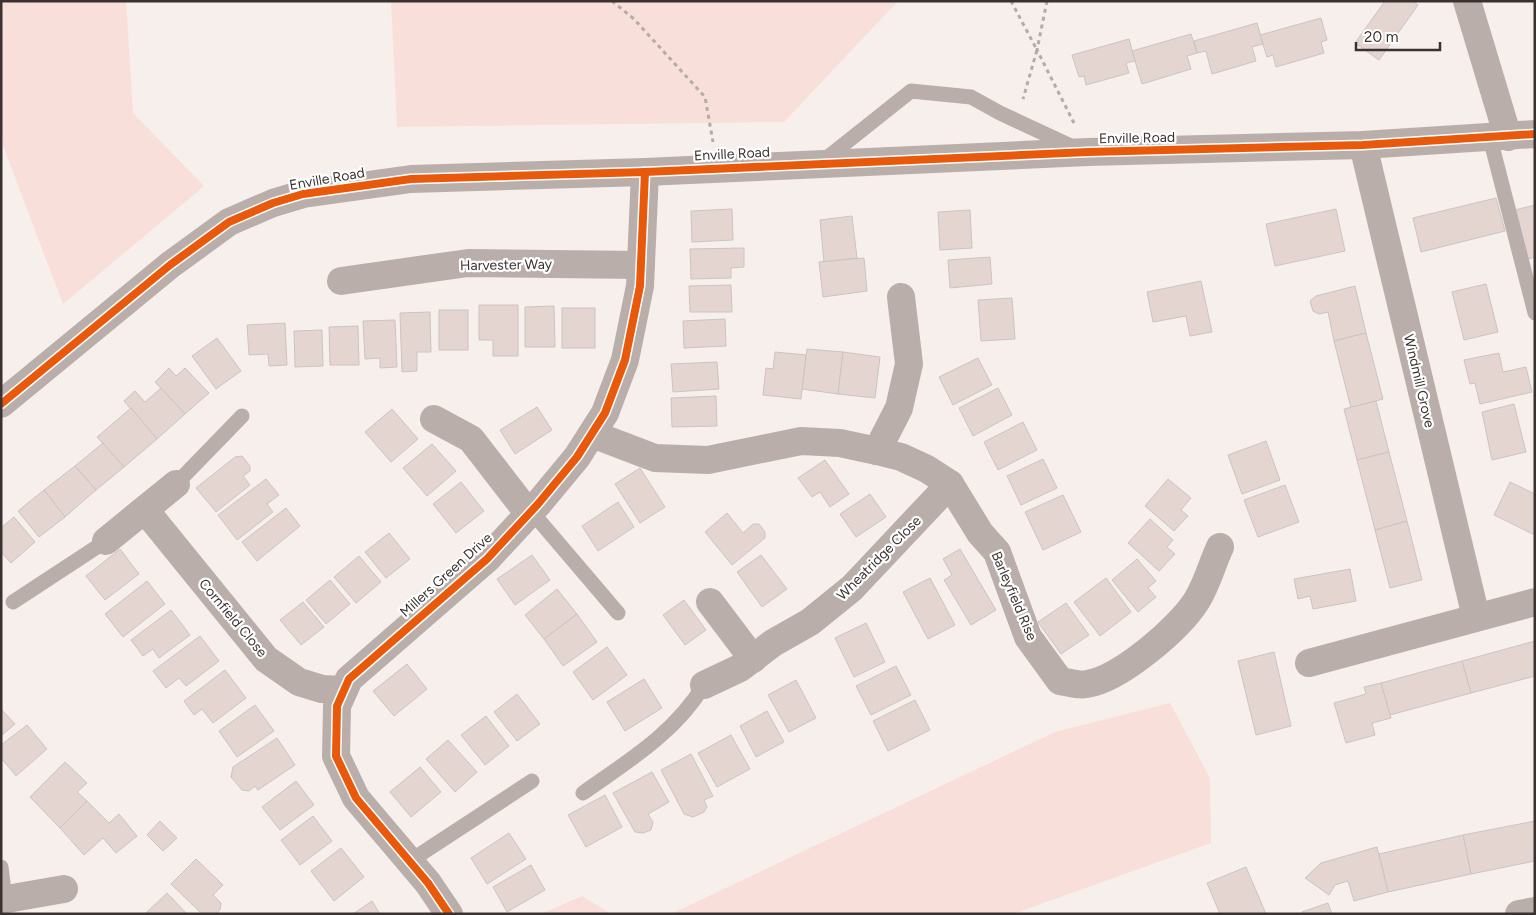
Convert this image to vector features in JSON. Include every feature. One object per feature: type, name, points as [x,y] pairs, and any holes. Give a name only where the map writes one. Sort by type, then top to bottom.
[{"type":"street","points":[[1467,1],[1499,138]]},
{"type":"street","name":"Enville Road","points":[[1,404],[170,265],[229,222],[273,203],[303,194],[411,179],[646,172],[822,162],[1088,152],[1363,145],[1499,138],[1535,134]]},
{"type":"street","name":"Windmill Grove","points":[[1363,145],[1476,617]]},
{"type":"street","name":"Millers Green Drive","points":[[449,914],[428,883],[356,798],[336,756],[337,706],[349,679],[487,559],[530,513],[577,457],[606,413],[625,360],[640,286],[646,172]]},
{"type":"street","name":"Harvester Way","points":[[341,281],[468,263],[641,265]]},
{"type":"street","points":[[877,451],[899,408],[909,364],[901,297]]},
{"type":"street","points":[[434,419],[471,439],[530,513]]},
{"type":"street","name":"Barleyfield Rise","points":[[592,434],[655,458],[708,460],[801,441],[840,443],[901,457],[950,484],[980,533],[997,552],[1028,637],[1060,681],[1086,685],[1112,677],[1137,660],[1175,626],[1197,600],[1220,547]]},
{"type":"street","points":[[106,542],[176,484]]},
{"type":"street","name":"Wheatridge Close","points":[[704,685],[740,668],[773,643],[810,622],[852,588],[950,484]]},
{"type":"street","name":"Cornfield Close","points":[[145,510],[266,660],[299,682],[322,689],[344,690]]},
{"type":"street","points":[[710,602],[753,658]]},
{"type":"street","points":[[1309,663],[1535,602]]},
{"type":"street","points":[[3,900],[64,889]]},
{"type":"street","points":[[1518,914],[1535,910]]},
{"type":"lane","points":[[822,162],[911,92],[971,97],[1062,143],[1088,152]]},
{"type":"lane","points":[[1499,138],[1535,313]]},
{"type":"lane","points":[[176,484],[242,416]]},
{"type":"lane","points":[[530,513],[618,613]]},
{"type":"lane","points":[[13,602],[106,542]]},
{"type":"lane","points":[[583,793],[656,741],[690,707],[704,685]]},
{"type":"lane","points":[[410,861],[532,781]]},
{"type":"lane","points":[[1,867],[3,900]]},
{"type":"path","points":[[612,1],[634,19],[706,97],[718,168]]},
{"type":"path","points":[[1011,1],[1088,152]]},
{"type":"path","points":[[1017,121],[1037,50],[1047,1]]},
{"type":"shaded area","points":[[1,1],[126,1],[133,113],[204,186],[63,304],[1,140]]},
{"type":"shaded area","points":[[391,1],[898,1],[784,122],[397,127]]},
{"type":"shaded area","points":[[1170,703],[1210,778],[1211,843],[1013,914],[671,914],[1055,732]]},
{"type":"shaded area","points":[[582,896],[611,914],[541,914]]},
{"type":"building","points":[[1385,1],[1413,1],[1418,5],[1379,60],[1355,43]]},
{"type":"building","points":[[1321,18],[1327,40],[1321,42],[1324,53],[1276,67],[1273,55],[1267,57],[1260,35]]},
{"type":"building","points":[[1257,23],[1263,44],[1252,47],[1256,61],[1212,74],[1206,51],[1197,53],[1194,41]]},
{"type":"building","points":[[1191,34],[1197,53],[1187,56],[1191,69],[1142,84],[1132,51]]},
{"type":"building","points":[[1129,39],[1135,61],[1126,63],[1129,73],[1086,85],[1084,76],[1079,77],[1072,55]]},
{"type":"building","points":[[1496,198],[1505,231],[1421,252],[1413,218]]},
{"type":"building","points":[[1535,205],[1535,257],[1528,259],[1515,210]]},
{"type":"building","points":[[732,209],[733,240],[692,242],[691,211]]},
{"type":"building","points":[[1336,209],[1345,251],[1275,266],[1266,224]]},
{"type":"building","points":[[970,210],[972,248],[940,250],[938,212]]},
{"type":"building","points":[[852,216],[857,258],[824,262],[820,220]]},
{"type":"building","points":[[744,248],[744,267],[731,268],[731,278],[691,279],[690,249]]},
{"type":"building","points":[[990,257],[992,284],[950,288],[948,260]]},
{"type":"building","points":[[864,258],[867,291],[823,297],[819,262]]},
{"type":"building","points":[[1201,281],[1212,332],[1190,336],[1186,316],[1153,322],[1147,292]]},
{"type":"building","points":[[1486,284],[1498,332],[1464,340],[1452,292]]},
{"type":"building","points":[[731,285],[732,312],[690,312],[689,286]]},
{"type":"building","points":[[1355,286],[1366,333],[1334,341],[1328,312],[1319,314],[1313,311],[1310,301],[1316,296]]},
{"type":"building","points":[[1012,298],[1015,339],[981,341],[978,300]]},
{"type":"building","points":[[479,305],[518,305],[518,356],[493,356],[493,340],[479,340]]},
{"type":"building","points":[[554,306],[555,347],[525,347],[525,307]]},
{"type":"building","points":[[562,308],[595,308],[595,348],[562,348]]},
{"type":"building","points":[[439,310],[468,310],[468,350],[439,350]]},
{"type":"building","points":[[430,312],[431,352],[417,352],[417,371],[402,372],[400,313]]},
{"type":"building","points":[[725,319],[726,346],[684,348],[683,321]]},
{"type":"building","points":[[395,320],[397,367],[380,368],[380,358],[365,359],[363,321]]},
{"type":"building","points":[[285,323],[287,365],[269,366],[268,354],[249,355],[247,325]]},
{"type":"building","points":[[358,326],[359,365],[330,365],[329,327]]},
{"type":"building","points":[[322,330],[323,366],[295,367],[294,331]]},
{"type":"building","points":[[1366,333],[1383,399],[1351,408],[1334,341]]},
{"type":"building","points":[[217,338],[241,371],[216,389],[192,356]]},
{"type":"building","points":[[807,349],[843,352],[838,394],[802,389]]},
{"type":"building","points":[[775,352],[806,355],[801,399],[763,395],[766,368],[773,369]]},
{"type":"building","points":[[843,352],[880,357],[875,398],[838,394]]},
{"type":"building","points":[[1499,353],[1503,372],[1526,367],[1532,392],[1480,404],[1475,383],[1470,384],[1464,360]]},
{"type":"building","points":[[978,358],[992,385],[953,405],[939,377]]},
{"type":"building","points":[[717,362],[719,389],[673,392],[671,364]]},
{"type":"building","points":[[169,368],[176,376],[185,368],[209,393],[185,414],[155,382]]},
{"type":"building","points":[[161,388],[185,414],[157,439],[124,401],[135,391],[145,402]]},
{"type":"building","points":[[998,388],[1012,415],[973,436],[959,408]]},
{"type":"building","points":[[716,396],[717,426],[672,427],[671,398]]},
{"type":"building","points":[[1376,401],[1389,452],[1357,460],[1344,409]]},
{"type":"building","points":[[1514,404],[1526,452],[1492,460],[1482,412]]},
{"type":"building","points":[[537,407],[552,430],[515,454],[500,430]]},
{"type":"building","points":[[131,408],[157,439],[124,467],[97,437]]},
{"type":"building","points":[[392,409],[418,439],[391,462],[365,432]]},
{"type":"building","points":[[1023,422],[1037,450],[998,470],[984,442]]},
{"type":"building","points":[[1266,441],[1280,480],[1242,494],[1228,455]]},
{"type":"building","points":[[103,443],[124,467],[96,490],[75,466]]},
{"type":"building","points":[[432,444],[456,471],[427,496],[403,468]]},
{"type":"building","points":[[1389,452],[1407,521],[1375,530],[1357,460]]},
{"type":"building","points":[[242,456],[250,466],[250,471],[243,476],[250,485],[216,512],[196,488],[235,457]]},
{"type":"building","points":[[1043,459],[1057,488],[1021,505],[1007,476]]},
{"type":"building","points":[[825,460],[849,494],[830,507],[820,492],[812,497],[798,478]]},
{"type":"building","points":[[75,466],[96,490],[65,517],[44,490]]},
{"type":"building","points":[[640,468],[665,507],[640,523],[615,484]]},
{"type":"building","points":[[266,479],[279,495],[267,504],[273,512],[237,540],[218,515]]},
{"type":"building","points":[[1168,479],[1191,498],[1181,510],[1188,516],[1174,531],[1145,506]]},
{"type":"building","points":[[461,482],[484,511],[456,533],[433,504]]},
{"type":"building","points":[[1510,482],[1535,494],[1535,535],[1494,515]]},
{"type":"building","points":[[1285,485],[1299,522],[1258,537],[1244,500]]},
{"type":"building","points":[[44,490],[65,517],[39,537],[18,511]]},
{"type":"building","points":[[870,494],[886,517],[856,537],[840,514]]},
{"type":"building","points":[[1063,495],[1081,532],[1043,550],[1025,512]]},
{"type":"building","points":[[618,502],[634,527],[598,551],[582,526]]},
{"type":"building","points":[[286,508],[300,526],[257,561],[242,542]]},
{"type":"building","points":[[727,513],[743,533],[753,524],[759,524],[765,532],[765,538],[732,565],[705,532]]},
{"type":"building","points":[[14,517],[35,542],[11,563],[1,552],[1,528]]},
{"type":"building","points":[[1150,519],[1173,540],[1167,547],[1175,554],[1159,571],[1128,543]]},
{"type":"building","points":[[1407,521],[1422,580],[1390,588],[1375,530]]},
{"type":"building","points":[[389,533],[410,559],[386,578],[365,552]]},
{"type":"building","points":[[120,549],[139,574],[105,600],[86,576]]},
{"type":"building","points":[[960,549],[996,610],[971,625],[944,580],[952,575],[943,559]]},
{"type":"building","points":[[532,555],[550,580],[515,605],[497,579]]},
{"type":"building","points":[[761,555],[787,589],[762,607],[737,572]]},
{"type":"building","points":[[359,556],[381,582],[356,603],[334,577]]},
{"type":"building","points":[[1137,559],[1156,581],[1148,588],[1156,597],[1138,612],[1112,580]]},
{"type":"building","points":[[1350,569],[1356,601],[1313,609],[1310,596],[1298,599],[1294,579]]},
{"type":"building","points":[[930,578],[955,625],[928,639],[903,592]]},
{"type":"building","points":[[1106,578],[1131,612],[1100,636],[1074,602]]},
{"type":"building","points":[[330,580],[350,604],[326,624],[306,600]]},
{"type":"building","points":[[147,581],[165,604],[123,637],[105,614]]},
{"type":"building","points":[[557,589],[577,614],[544,639],[525,615]]},
{"type":"building","points":[[684,600],[706,630],[685,645],[663,615]]},
{"type":"building","points":[[303,602],[324,627],[301,645],[280,620]]},
{"type":"building","points":[[1066,603],[1089,635],[1061,654],[1038,622]]},
{"type":"building","points":[[171,610],[190,635],[159,658],[153,649],[143,656],[131,640]]},
{"type":"building","points":[[577,614],[597,642],[563,666],[544,639]]},
{"type":"building","points":[[866,623],[885,662],[854,677],[835,638]]},
{"type":"building","points":[[200,636],[219,661],[186,686],[179,678],[166,688],[153,671]]},
{"type":"building","points":[[1535,641],[1535,676],[1471,693],[1462,661]]},
{"type":"building","points":[[607,647],[627,675],[593,700],[573,672]]},
{"type":"building","points":[[1274,652],[1291,726],[1256,735],[1238,661]]},
{"type":"building","points":[[1462,661],[1471,693],[1390,715],[1381,683]]},
{"type":"building","points":[[407,664],[427,689],[394,716],[373,691]]},
{"type":"building","points":[[896,666],[911,695],[871,715],[856,686]]},
{"type":"building","points":[[225,670],[246,698],[213,723],[202,709],[194,715],[184,701]]},
{"type":"building","points":[[644,679],[662,708],[625,731],[607,702]]},
{"type":"building","points":[[796,680],[816,718],[789,732],[768,695]]},
{"type":"building","points":[[1381,683],[1391,718],[1372,723],[1375,735],[1346,743],[1334,703],[1366,694],[1364,687]]},
{"type":"building","points":[[517,694],[540,724],[517,741],[494,712]]},
{"type":"building","points":[[915,700],[930,730],[888,751],[873,721]]},
{"type":"building","points":[[255,705],[274,731],[237,757],[219,731]]},
{"type":"building","points":[[1,709],[15,724],[1,736]]},
{"type":"building","points":[[767,711],[784,742],[756,757],[740,726]]},
{"type":"building","points":[[486,716],[509,746],[485,765],[461,735]]},
{"type":"building","points":[[27,725],[47,749],[16,776],[1,758],[1,745]]},
{"type":"building","points":[[731,735],[750,769],[717,787],[698,753]]},
{"type":"building","points":[[277,738],[295,765],[258,790],[255,786],[249,791],[242,790],[231,777],[233,767]]},
{"type":"building","points":[[448,740],[477,772],[455,792],[426,759]]},
{"type":"building","points":[[691,754],[713,796],[704,800],[707,807],[704,812],[693,817],[684,814],[661,770]]},
{"type":"building","points":[[65,762],[87,783],[77,792],[87,801],[60,828],[30,797]]},
{"type":"building","points":[[420,767],[441,792],[411,817],[390,792]]},
{"type":"building","points":[[652,772],[669,802],[648,814],[653,822],[651,830],[643,833],[635,832],[613,793]]},
{"type":"building","points":[[296,781],[314,805],[280,830],[262,807]]},
{"type":"building","points":[[605,795],[622,827],[586,847],[568,815]]},
{"type":"building","points":[[87,801],[109,823],[119,814],[137,836],[116,853],[103,838],[84,855],[60,828]]},
{"type":"building","points":[[313,816],[332,841],[300,865],[281,840]]},
{"type":"building","points":[[160,821],[177,838],[163,851],[147,835]]},
{"type":"building","points":[[1535,821],[1535,861],[1471,874],[1463,835]]},
{"type":"building","points":[[509,833],[526,859],[487,884],[471,858]]},
{"type":"building","points":[[1463,835],[1471,874],[1388,892],[1379,854]]},
{"type":"building","points":[[1377,847],[1388,892],[1354,901],[1348,881],[1335,885],[1329,895],[1305,878],[1321,863]]},
{"type":"building","points":[[341,848],[364,877],[334,901],[311,871]]},
{"type":"building","points":[[196,859],[223,885],[213,895],[221,903],[220,910],[216,914],[202,914],[171,884]]},
{"type":"building","points":[[531,865],[545,890],[507,912],[493,887]]},
{"type":"building","points":[[1246,867],[1266,914],[1220,914],[1207,883]]},
{"type":"building","points":[[167,893],[187,914],[145,914]]},
{"type":"building","points":[[372,901],[380,914],[353,914]]},
{"type":"building","points":[[1328,903],[1332,914],[1303,914],[1302,912]]},
{"type":"cycle path","points":[[1,404],[170,265],[229,222],[273,203],[303,194],[411,179],[645,172],[1088,152],[1363,145],[1535,134]]},
{"type":"cycle path","points":[[449,914],[428,883],[356,798],[336,756],[337,706],[349,679],[487,559],[538,504],[577,457],[605,413],[625,360],[640,286],[645,172]]}]
